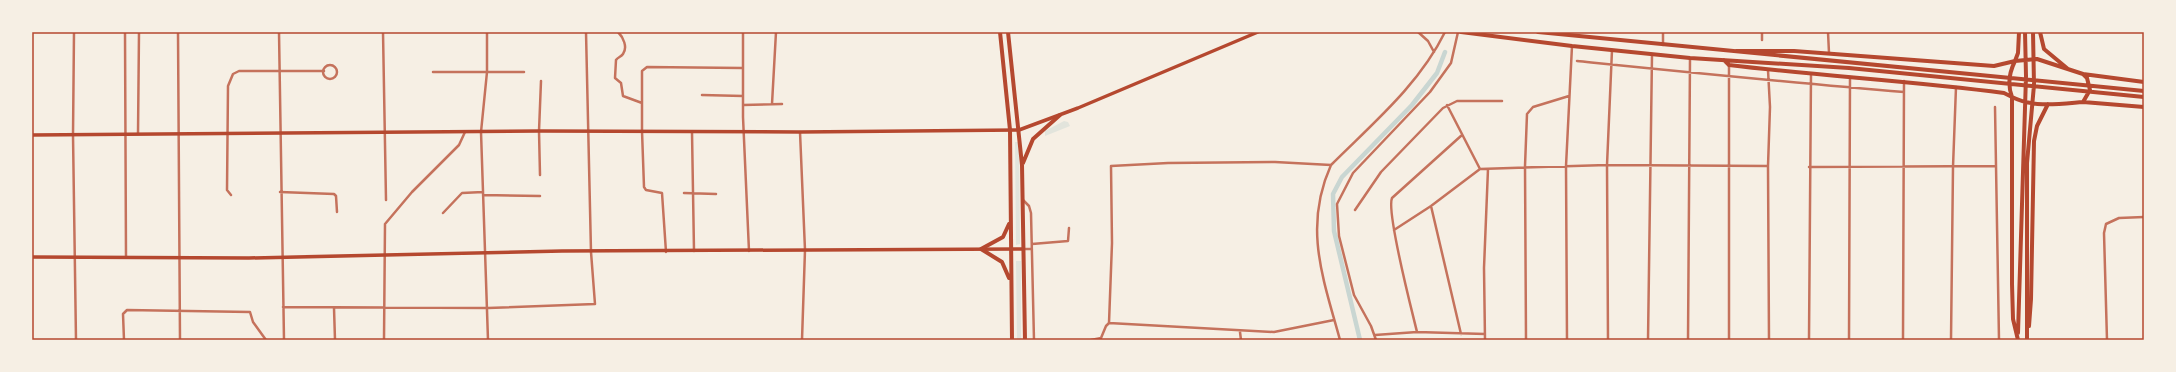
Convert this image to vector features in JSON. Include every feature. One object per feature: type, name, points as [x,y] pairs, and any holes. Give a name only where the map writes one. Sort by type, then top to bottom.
[{"type":"main road","points":[[1000,32],[1010,130],[1012,340]]},
{"type":"main road","points":[[1008,32],[1022,165],[1025,340]]},
{"type":"main road","points":[[32,136],[588,130],[744,130],[800,132],[1019,130],[1060,115],[1258,32]]},
{"type":"main road","points":[[1461,32],[1572,46],[1690,58],[1849,68],[2144,97]]},
{"type":"main road","points":[[1538,32],[1728,52],[2003,76],[2144,91]]},
{"type":"main road","points":[[2018,340],[2013,319],[2012,97],[2008,87],[2010,71],[2018,53],[2019,32]]},
{"type":"main road","points":[[2018,340],[2026,76],[2025,32]]},
{"type":"main road","points":[[2027,339],[2027,163],[2034,85],[2033,32]]},
{"type":"main road","points":[[2040,32],[2044,49],[2071,71]]},
{"type":"main road","points":[[1728,52],[1769,50],[1994,66],[2015,61],[2037,59],[2083,74],[2144,82]]},
{"type":"main road","points":[[1724,60],[1729,65],[1768,70],[1904,81],[2004,93],[2022,102],[2035,104],[2083,102],[2144,107]]},
{"type":"main road","points":[[2083,74],[2087,78],[2090,90],[2083,102]]},
{"type":"main road","points":[[2027,339],[2031,299],[2034,141],[2037,126],[2048,104]]},
{"type":"main road","points":[[1022,165],[1033,139],[1060,115]]},
{"type":"main road","points":[[981,249],[1003,237],[1007,230],[1011,214]]},
{"type":"main road","points":[[981,249],[999,259],[1005,265],[1012,290]]},
{"type":"main road","points":[[32,257],[282,258],[485,253],[1023,249]]},
{"type":"street","points":[[74,32],[73,135],[76,340]]},
{"type":"street","points":[[126,32],[126,258]]},
{"type":"street","points":[[138,134],[139,32]]},
{"type":"street","points":[[178,32],[177,134],[180,340]]},
{"type":"street","points":[[279,32],[279,134],[284,340]]},
{"type":"street","points":[[383,32],[386,200]]},
{"type":"street","points":[[487,32],[487,72],[481,132],[488,340]]},
{"type":"street","points":[[283,307],[488,308],[595,304],[592,252],[586,32]]},
{"type":"street","points":[[618,32],[624,40],[625,49],[622,55],[616,60],[615,78],[621,83],[623,96],[642,103]]},
{"type":"street","points":[[743,32],[742,96],[749,251]]},
{"type":"street","points":[[772,104],[776,32]]},
{"type":"street","points":[[1418,32],[1428,41],[1434,52]]},
{"type":"street","points":[[1340,340],[1334,320],[1316,238],[1318,200],[1323,181],[1330,165],[1412,84],[1434,52],[1445,32]]},
{"type":"street","points":[[1376,340],[1375,335],[1354,295],[1339,236],[1337,204],[1353,173],[1430,92],[1450,63],[1458,32]]},
{"type":"street","points":[[1663,32],[1663,45]]},
{"type":"street","points":[[1762,32],[1762,40]]},
{"type":"street","points":[[1828,32],[1829,54]]},
{"type":"street","points":[[1567,340],[1566,166],[1572,46]]},
{"type":"street","points":[[1608,340],[1607,165],[1610,64],[1612,50]]},
{"type":"street","points":[[1648,340],[1652,54]]},
{"type":"street","points":[[1688,340],[1688,73],[1690,58]]},
{"type":"street","points":[[1577,61],[1728,76],[1768,82],[1904,92]]},
{"type":"street","points":[[331,65],[335,67],[337,73],[331,79],[327,78],[324,71],[331,65]]},
{"type":"street","points":[[1728,340],[1729,65]]},
{"type":"street","points":[[666,252],[662,192],[646,190],[644,187],[642,71],[647,67],[742,68]]},
{"type":"street","points":[[1768,70],[1770,107],[1768,166],[1769,340]]},
{"type":"street","points":[[231,195],[227,190],[228,86],[233,74],[239,71],[324,71]]},
{"type":"street","points":[[433,72],[524,72]]},
{"type":"street","points":[[1809,340],[1811,74]]},
{"type":"street","points":[[1849,340],[1851,167],[1850,76]]},
{"type":"street","points":[[540,175],[539,131],[541,81]]},
{"type":"street","points":[[1903,340],[1904,81]]},
{"type":"street","points":[[1951,340],[1953,168],[1956,87]]},
{"type":"street","points":[[702,95],[742,96]]},
{"type":"street","points":[[1526,340],[1525,166],[1527,114],[1529,110],[1569,96]]},
{"type":"street","points":[[1355,210],[1380,172],[1447,106],[1464,100],[1502,101]]},
{"type":"street","points":[[743,105],[782,104]]},
{"type":"street","points":[[1447,106],[1480,169]]},
{"type":"street","points":[[1995,108],[1999,340]]},
{"type":"street","points":[[692,131],[694,252]]},
{"type":"street","points":[[384,340],[385,224],[459,145],[465,132]]},
{"type":"street","points":[[800,132],[805,250],[802,340]]},
{"type":"street","points":[[1417,332],[1394,230],[1390,203],[1392,198],[1462,135]]},
{"type":"street","points":[[1110,323],[1112,243],[1111,166],[1168,163],[1275,162],[1330,165]]},
{"type":"street","points":[[1394,230],[1431,206],[1480,169],[1525,166],[1607,165],[1768,166]]},
{"type":"street","points":[[1810,167],[1953,168],[1996,166]]},
{"type":"street","points":[[1485,340],[1484,268],[1488,169]]},
{"type":"street","points":[[280,192],[334,194],[336,196],[337,212]]},
{"type":"street","points":[[443,213],[462,193],[540,196]]},
{"type":"street","points":[[684,193],[716,194]]},
{"type":"street","points":[[1023,200],[1029,206],[1031,213],[1034,340]]},
{"type":"street","points":[[1431,206],[1461,334]]},
{"type":"street","points":[[2107,340],[2104,233],[2106,224],[2119,218],[2144,217]]},
{"type":"street","points":[[1032,244],[1068,241],[1069,228]]},
{"type":"street","points":[[1023,249],[1032,249]]},
{"type":"street","points":[[334,308],[335,340]]},
{"type":"street","points":[[124,340],[123,314],[127,310],[250,312],[253,322],[266,340]]},
{"type":"street","points":[[1091,340],[1101,338],[1106,326],[1110,323],[1173,325],[1240,332],[1274,332],[1334,320]]},
{"type":"street","points":[[1240,332],[1241,340]]},
{"type":"street","points":[[1375,335],[1417,332],[1485,334]]},
{"type":"shaded area","points":[[1064,121],[1068,122],[1070,126],[1045,136],[1045,131]]},
{"type":"shaded area","points":[[1015,142],[1019,142],[1020,244],[1016,245]]},
{"type":"shaded area","points":[[1016,261],[1021,261],[1021,340],[1017,340]]},
{"type":"waterway","points":[[1360,340],[1334,231],[1333,194],[1342,177],[1412,105],[1437,73],[1445,52]]}]
